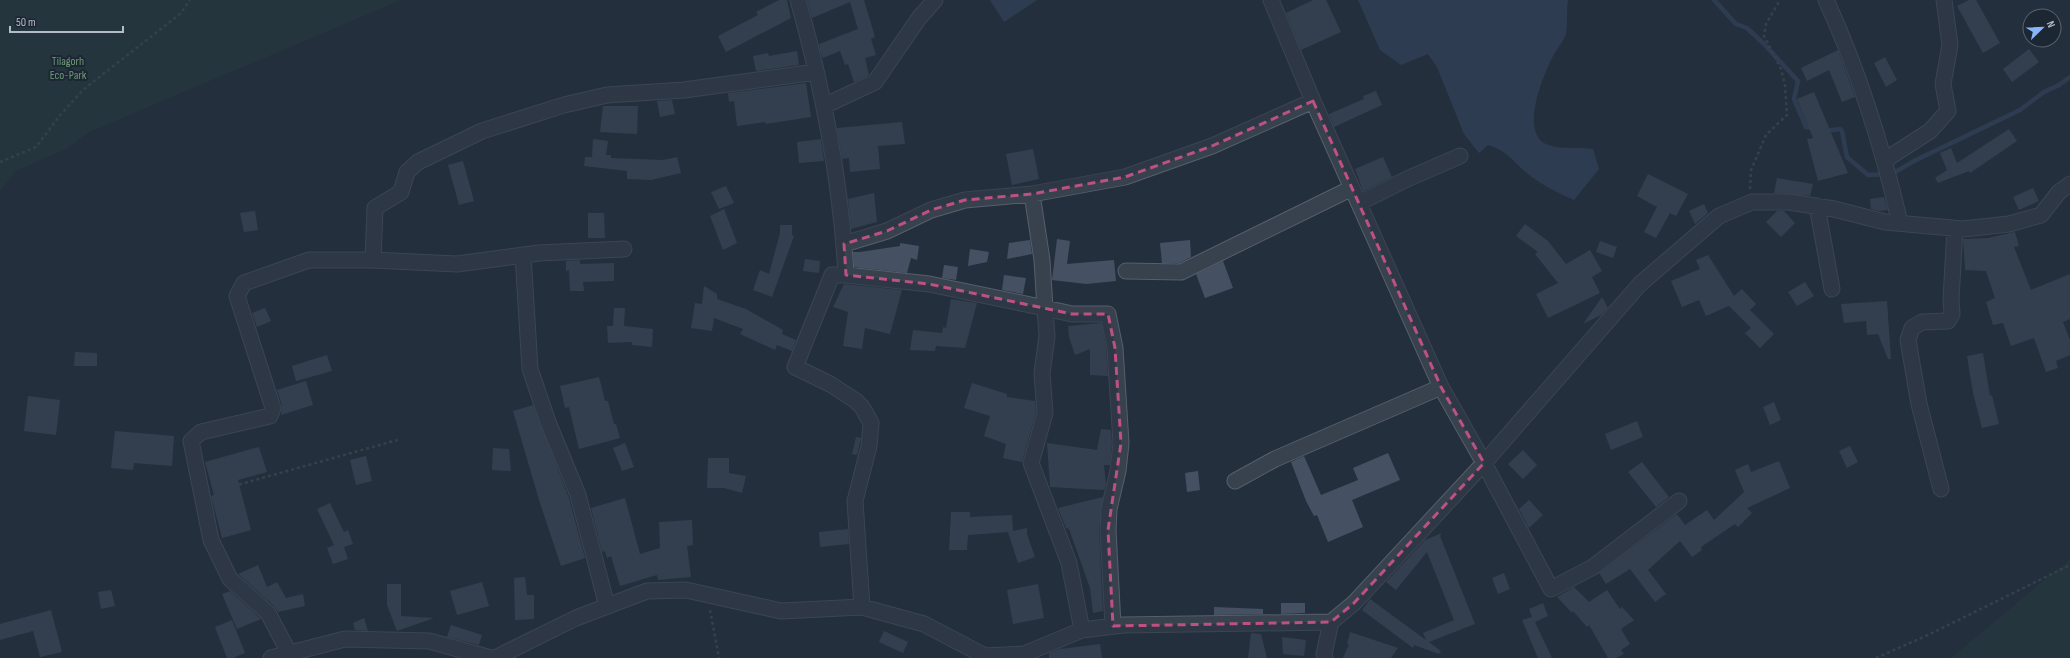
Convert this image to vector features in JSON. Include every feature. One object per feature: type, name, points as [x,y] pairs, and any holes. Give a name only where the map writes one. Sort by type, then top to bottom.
[{"type":"street","points":[[798,0],[824,106],[844,228],[846,275]]},
{"type":"street","points":[[824,106],[875,82],[919,18],[935,0]]},
{"type":"street","points":[[1271,0],[1313,101],[1440,387],[1484,463],[1551,589],[1593,567],[1679,501]]},
{"type":"street","points":[[1826,0],[1842,34],[1870,108],[1886,163],[1900,224]]},
{"type":"street","points":[[1886,163],[1930,131],[1948,111],[1943,84],[1950,45],[1944,0]]},
{"type":"street","points":[[373,260],[375,208],[401,192],[407,172],[418,162],[482,131],[564,105],[607,95],[684,90],[816,72]]},
{"type":"street","points":[[844,244],[887,231],[931,210],[958,202],[1032,194],[1125,176],[1158,166],[1212,146],[1313,101]]},
{"type":"street","points":[[1359,203],[1407,179],[1460,156]]},
{"type":"street","points":[[1325,658],[1324,654],[1331,622],[1354,603],[1484,463],[1640,284],[1719,216],[1752,202],[1789,202],[1817,206],[1885,222],[1955,229],[2009,224],[2041,215],[2059,192],[2070,184]]},
{"type":"street","points":[[1126,271],[1181,272],[1352,188]]},
{"type":"street","points":[[1032,194],[1042,260],[1047,336],[1042,373],[1045,413],[1031,462],[1068,563],[1082,630]]},
{"type":"street","points":[[1817,206],[1832,289]]},
{"type":"street","points":[[1941,489],[1919,404],[1908,340],[1912,328],[1922,322],[1948,321],[1952,314],[1951,299],[1955,229]]},
{"type":"street","points":[[289,653],[268,613],[230,579],[211,540],[191,441],[201,432],[270,416],[273,408],[236,296],[244,283],[309,260],[373,260],[457,264],[523,255],[624,249]]},
{"type":"street","points":[[523,255],[530,369],[548,422],[578,495],[607,606]]},
{"type":"street","points":[[862,606],[855,501],[869,446],[871,423],[862,407],[856,401],[830,384],[794,367],[832,275],[846,275],[929,284],[1072,314],[1108,314],[1115,348],[1121,443],[1118,470],[1109,509],[1108,530],[1113,626]]},
{"type":"street","points":[[1235,481],[1275,458],[1440,387]]},
{"type":"street","points":[[495,658],[576,618],[647,591],[686,590],[781,611],[862,606],[924,624],[985,657],[1024,654],[1082,630],[1113,626],[1331,622]]},
{"type":"street","points":[[271,658],[345,639],[429,641],[491,658]]},
{"type":"path","points":[[0,162],[36,147],[61,114],[84,89],[180,14],[190,0]]},
{"type":"path","points":[[1752,202],[1749,181],[1751,170],[1766,135],[1787,115],[1785,85],[1781,69],[1764,36],[1766,24],[1780,0]]},
{"type":"path","points":[[202,495],[401,439]]},
{"type":"path","points":[[1876,658],[1928,635],[2070,565]]},
{"type":"path","points":[[699,593],[712,612],[719,658]]},
{"type":"highlighted area","points":[[1313,101],[1441,387],[1484,463],[1354,603],[1331,622],[1113,626],[1108,530],[1121,443],[1115,348],[1108,314],[1072,314],[929,284],[846,275],[844,244],[887,231],[931,210],[965,200],[1032,194],[1125,177],[1212,146]]},
{"type":"green space","name":"Tilagorh Eco-Park","points":[[0,0],[401,0],[89,132],[66,149],[16,171],[0,191]]},
{"type":"green space","points":[[2070,559],[2070,658],[1951,658]]},
{"type":"water","points":[[990,0],[1037,0],[1004,22]]},
{"type":"water","points":[[1358,0],[1568,0],[1566,34],[1552,58],[1539,89],[1534,115],[1534,126],[1537,136],[1544,143],[1562,148],[1593,149],[1599,169],[1574,200],[1539,182],[1501,150],[1495,147],[1488,145],[1479,153],[1464,134],[1437,67],[1428,54],[1401,65],[1380,50]]},
{"type":"building","points":[[779,0],[787,0],[791,18],[726,52],[718,36],[758,15],[756,12]]},
{"type":"building","points":[[807,0],[864,0],[875,37],[871,39],[876,55],[865,58],[869,75],[854,82],[848,64],[845,65],[840,51],[823,58],[820,51],[819,44],[858,29],[850,2],[812,18]]},
{"type":"building","points":[[1313,0],[1326,0],[1341,32],[1301,50],[1286,13]]},
{"type":"building","points":[[1969,0],[1976,0],[2000,43],[1983,53],[1957,6]]},
{"type":"building","points":[[2029,49],[2039,62],[2012,82],[2003,69]]},
{"type":"building","points":[[1838,50],[1855,97],[1842,102],[1829,70],[1807,81],[1801,68]]},
{"type":"building","points":[[797,51],[799,65],[756,71],[753,56],[768,53],[769,56]]},
{"type":"building","points":[[1885,57],[1897,80],[1886,87],[1874,63]]},
{"type":"building","points":[[806,83],[811,117],[766,124],[765,122],[737,126],[734,101],[729,102],[728,93]]},
{"type":"building","points":[[1376,91],[1382,105],[1334,127],[1329,114],[1364,99],[1363,96]]},
{"type":"building","points":[[1814,92],[1848,173],[1818,181],[1807,139],[1813,138],[1797,99]]},
{"type":"building","points":[[672,100],[675,114],[660,117],[657,101]]},
{"type":"building","points":[[603,106],[638,106],[637,134],[600,132]]},
{"type":"building","points":[[902,122],[905,144],[878,146],[880,169],[850,172],[849,158],[842,159],[837,128]]},
{"type":"building","points":[[2009,129],[2017,141],[1970,173],[1969,171],[1938,183],[1935,178],[1947,170],[1940,153],[1951,148],[1957,163]]},
{"type":"building","points":[[593,139],[608,141],[606,155],[611,155],[611,158],[663,160],[677,157],[681,173],[651,180],[627,179],[627,171],[584,166],[585,157],[592,157]]},
{"type":"building","points":[[821,139],[824,161],[799,163],[797,142]]},
{"type":"building","points":[[1033,149],[1039,179],[1012,185],[1006,154]]},
{"type":"building","points":[[1383,157],[1392,177],[1363,191],[1355,169]]},
{"type":"building","points":[[463,161],[474,201],[459,205],[448,165]]},
{"type":"building","points":[[1648,174],[1688,194],[1676,216],[1670,213],[1656,238],[1644,232],[1657,207],[1637,196]]},
{"type":"building","points":[[1777,178],[1813,184],[1810,196],[1774,193]]},
{"type":"building","points":[[726,186],[734,203],[719,209],[711,192]]},
{"type":"building","points":[[2033,188],[2039,201],[2019,210],[2013,197]]},
{"type":"building","points":[[874,193],[877,222],[851,229],[848,199]]},
{"type":"building","points":[[1884,197],[1888,210],[1879,211],[1871,209],[1870,199]]},
{"type":"building","points":[[1704,204],[1708,213],[1695,224],[1689,211]]},
{"type":"building","points":[[724,209],[737,243],[723,250],[710,216]]},
{"type":"building","points":[[255,211],[258,230],[244,232],[240,213]]},
{"type":"building","points":[[1777,211],[1784,211],[1795,223],[1781,237],[1766,222]]},
{"type":"building","points":[[588,213],[604,213],[605,238],[588,238]]},
{"type":"building","points":[[1525,224],[1548,241],[1566,264],[1590,250],[1602,271],[1592,277],[1600,293],[1548,318],[1536,294],[1558,283],[1535,254],[1538,252],[1516,236]]},
{"type":"building","points":[[780,225],[792,225],[792,235],[794,236],[772,297],[753,290],[760,270],[769,274],[780,233]]},
{"type":"building","points":[[2015,232],[2019,246],[2014,247],[2031,290],[2070,274],[2070,319],[2063,322],[2070,340],[2070,355],[2056,361],[2058,368],[2046,372],[2034,338],[2011,346],[2003,323],[1993,325],[1986,302],[1995,298],[1986,271],[1965,270],[1963,239],[1988,238]]},
{"type":"building","points":[[1057,239],[1070,241],[1067,264],[1114,260],[1116,281],[1086,284],[1052,280]]},
{"type":"building","points":[[1030,240],[1032,254],[1007,259],[1009,243]]},
{"type":"building","points":[[1190,240],[1191,257],[1179,263],[1162,263],[1160,243]]},
{"type":"building","points":[[1600,241],[1617,247],[1613,258],[1596,252]]},
{"type":"building","points":[[900,243],[919,246],[917,260],[911,258],[907,273],[854,267],[853,252],[900,246]]},
{"type":"building","points":[[970,249],[989,252],[987,262],[968,266]]},
{"type":"building","points":[[1708,255],[1734,296],[1742,289],[1756,304],[1750,310],[1774,334],[1760,348],[1745,333],[1751,328],[1729,306],[1706,316],[1699,300],[1682,307],[1671,281],[1700,269],[1696,260]]},
{"type":"building","points":[[805,259],[820,261],[819,273],[803,271]]},
{"type":"building","points":[[580,260],[580,264],[614,263],[614,281],[583,282],[584,291],[570,291],[569,270],[566,271],[566,261]]},
{"type":"building","points":[[1223,261],[1233,288],[1205,298],[1196,274]]},
{"type":"building","points":[[944,265],[958,267],[956,280],[942,278]]},
{"type":"building","points":[[1004,275],[1026,278],[1023,294],[1002,290]]},
{"type":"building","points":[[1805,282],[1814,296],[1797,306],[1788,292]]},
{"type":"building","points":[[844,284],[902,290],[890,334],[865,328],[862,349],[843,346],[848,312],[833,307]]},
{"type":"building","points":[[704,286],[717,294],[717,299],[746,309],[783,330],[782,334],[796,340],[792,351],[777,345],[775,350],[740,334],[743,329],[714,318],[712,331],[691,328],[695,303],[702,304]]},
{"type":"building","points":[[1602,297],[1608,308],[1601,315],[1583,324]]},
{"type":"building","points":[[951,299],[977,303],[965,348],[936,346],[935,351],[910,350],[913,330],[942,333],[943,327],[946,328]]},
{"type":"building","points":[[1887,301],[1891,359],[1888,359],[1878,334],[1867,335],[1866,321],[1844,323],[1841,304]]},
{"type":"building","points":[[265,308],[271,321],[257,327],[252,313]]},
{"type":"building","points":[[614,308],[625,308],[624,326],[653,329],[652,347],[632,345],[632,342],[608,343],[607,326],[613,326]]},
{"type":"building","points":[[1101,323],[1106,347],[1108,376],[1090,375],[1090,349],[1075,355],[1069,337],[1068,326]]},
{"type":"building","points":[[75,352],[97,353],[97,366],[74,366]]},
{"type":"building","points":[[1983,353],[1990,396],[1992,395],[1999,424],[1982,428],[1973,393],[1967,356]]},
{"type":"building","points":[[327,355],[332,371],[296,381],[292,366]]},
{"type":"building","points":[[599,377],[605,401],[608,401],[614,424],[616,424],[620,438],[579,449],[569,407],[565,408],[560,386]]},
{"type":"building","points":[[306,381],[313,405],[281,415],[282,405],[277,390]]},
{"type":"building","points":[[972,383],[1007,394],[1007,397],[1035,401],[1036,412],[1022,462],[1003,458],[1006,444],[984,436],[990,416],[964,408]]},
{"type":"building","points":[[28,396],[60,400],[56,435],[24,431]]},
{"type":"building","points":[[1774,402],[1781,420],[1770,425],[1763,407]]},
{"type":"building","points":[[533,405],[569,498],[585,558],[561,566],[539,500],[513,411]]},
{"type":"building","points":[[1637,421],[1643,437],[1611,450],[1605,434]]},
{"type":"building","points":[[1101,429],[1111,430],[1112,443],[1110,465],[1104,465],[1106,484],[1104,490],[1050,487],[1047,443],[1097,450]]},
{"type":"building","points":[[115,431],[174,436],[172,466],[134,463],[133,470],[111,468]]},
{"type":"building","points":[[856,437],[861,438],[857,455],[852,454]]},
{"type":"building","points":[[625,443],[634,467],[622,471],[613,448]]},
{"type":"building","points":[[1850,446],[1858,462],[1847,468],[1839,451]]},
{"type":"building","points":[[259,447],[267,472],[238,480],[251,530],[222,538],[211,496],[214,495],[205,462]]},
{"type":"building","points":[[493,448],[509,449],[511,471],[492,470]]},
{"type":"building","points":[[1523,450],[1537,465],[1523,479],[1508,464]]},
{"type":"building","points":[[1388,453],[1400,480],[1352,500],[1363,527],[1328,542],[1317,515],[1314,516],[1306,501],[1291,462],[1304,456],[1321,495],[1358,480],[1353,468]]},
{"type":"building","points":[[366,456],[372,481],[356,485],[350,460]]},
{"type":"building","points":[[708,458],[729,458],[729,473],[746,476],[742,493],[724,488],[707,488]]},
{"type":"building","points":[[1779,461],[1790,488],[1747,508],[1752,513],[1738,527],[1735,524],[1701,547],[1702,550],[1692,557],[1680,541],[1648,570],[1666,594],[1655,602],[1630,569],[1606,584],[1599,573],[1677,514],[1685,525],[1707,510],[1714,520],[1744,492],[1735,470],[1748,464],[1751,472]]},
{"type":"building","points":[[1642,462],[1669,497],[1656,507],[1628,472]]},
{"type":"building","points":[[1198,471],[1200,490],[1187,492],[1185,473]]},
{"type":"building","points":[[1103,497],[1099,530],[1103,611],[1093,613],[1090,588],[1069,529],[1066,528],[1058,508]]},
{"type":"building","points":[[625,498],[640,554],[660,548],[659,522],[692,520],[693,545],[687,546],[691,577],[658,580],[657,575],[620,586],[611,556],[607,558],[605,551],[602,552],[591,508]]},
{"type":"building","points":[[1529,500],[1543,515],[1529,528],[1519,509]]},
{"type":"building","points":[[330,503],[344,532],[348,530],[353,544],[344,547],[348,559],[333,564],[327,548],[334,545],[317,509]]},
{"type":"building","points":[[951,512],[970,512],[970,517],[1012,515],[1013,531],[1027,528],[1027,534],[1035,557],[1018,563],[1008,532],[968,535],[967,550],[949,550]]},
{"type":"building","points":[[848,529],[849,544],[820,547],[819,532]]},
{"type":"building","points":[[1442,533],[1440,536],[1475,624],[1429,642],[1441,651],[1439,654],[1414,645],[1413,648],[1362,610],[1370,599],[1426,640],[1423,633],[1454,620],[1427,552],[1396,590],[1386,582],[1425,540]]},
{"type":"building","points":[[258,565],[267,587],[277,582],[286,598],[303,594],[305,606],[278,612],[274,606],[238,574]]},
{"type":"building","points":[[1504,573],[1510,589],[1498,594],[1492,578]]},
{"type":"building","points":[[525,577],[527,595],[534,595],[534,619],[515,620],[514,578]]},
{"type":"building","points":[[482,582],[489,606],[457,615],[450,591]]},
{"type":"building","points":[[387,584],[401,584],[401,616],[434,618],[397,631],[387,605]]},
{"type":"building","points":[[1038,584],[1044,618],[1013,624],[1007,590]]},
{"type":"building","points":[[1574,587],[1589,602],[1607,590],[1620,609],[1622,607],[1634,620],[1621,629],[1630,644],[1621,650],[1624,654],[1616,658],[1608,658],[1589,625],[1587,627],[1573,611],[1572,613],[1557,597]]},
{"type":"building","points":[[111,590],[115,606],[101,609],[98,592]]},
{"type":"building","points":[[230,591],[261,619],[237,629],[222,594]]},
{"type":"building","points":[[1281,603],[1305,603],[1305,613],[1281,614]]},
{"type":"building","points":[[1543,603],[1548,616],[1535,622],[1552,658],[1538,658],[1522,620],[1532,617],[1529,609]]},
{"type":"building","points":[[1214,607],[1263,609],[1263,614],[1214,615]]},
{"type":"building","points":[[51,610],[62,652],[40,657],[33,631],[0,640],[0,624]]},
{"type":"building","points":[[364,618],[368,631],[355,630],[353,623]]},
{"type":"building","points":[[232,620],[245,653],[233,658],[227,658],[215,627]]},
{"type":"building","points":[[451,625],[482,635],[479,645],[447,637]]},
{"type":"building","points":[[884,631],[908,642],[903,653],[879,642]]},
{"type":"building","points":[[1350,632],[1398,648],[1391,658],[1343,658],[1349,644],[1347,644]]},
{"type":"building","points":[[1251,633],[1261,634],[1267,658],[1248,658]]},
{"type":"building","points":[[1282,637],[1306,640],[1304,656],[1283,654]]},
{"type":"building","points":[[1100,644],[1102,658],[1049,658],[1049,653],[1060,649]]},
{"type":"waterway","points":[[1714,0],[1736,24],[1747,28],[1764,44],[1798,81],[1794,99],[1806,127],[1812,128]]},
{"type":"waterway","points":[[1825,131],[1840,129],[1842,131],[1847,157],[1868,175],[1892,174],[1914,161],[2020,110],[2044,92],[2059,85],[2070,77]]}]
